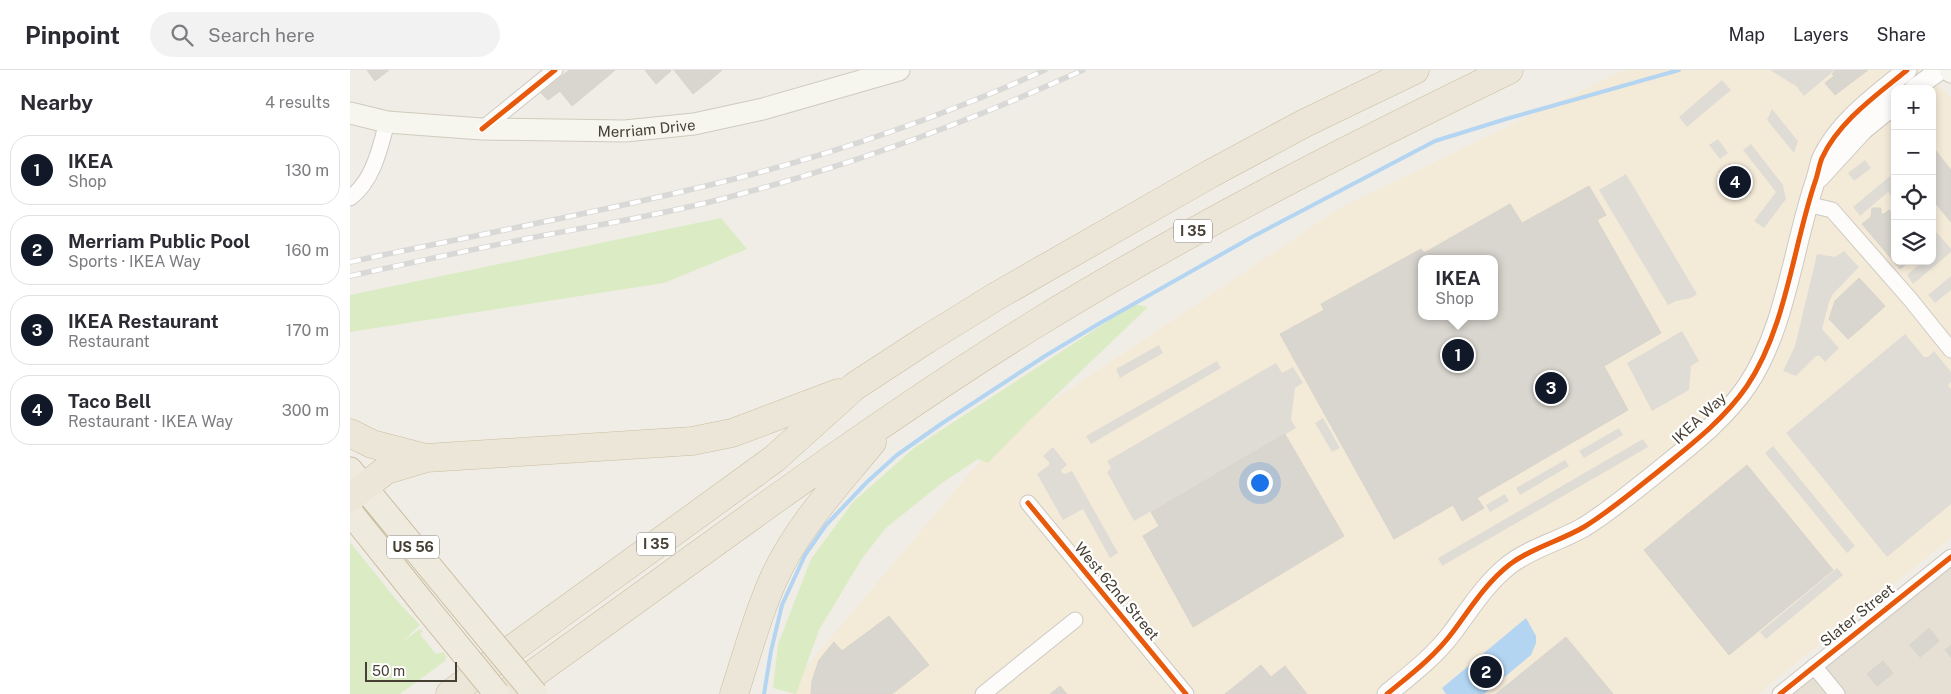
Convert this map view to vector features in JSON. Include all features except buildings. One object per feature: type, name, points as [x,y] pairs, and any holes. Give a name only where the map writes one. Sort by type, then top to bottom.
[{"type":"highway","name":"I 35","points":[[450,694],[774,459],[855,386],[995,297],[1131,218],[1304,123],[1415,70]]},
{"type":"highway","name":"I 35","points":[[505,694],[827,462],[892,417],[1031,327],[1180,238],[1357,144],[1509,70]]},
{"type":"highway","points":[[355,485],[393,466],[426,458],[692,441],[732,433],[855,386]]},
{"type":"highway","points":[[734,694],[774,578],[793,544],[817,509],[892,417]]},
{"type":"highway","points":[[350,433],[372,444],[426,458]]},
{"type":"highway","name":"US 56","points":[[355,485],[462,606],[535,694]]},
{"type":"highway","points":[[350,512],[497,694]]},
{"type":"main road","name":"Merriam Drive","points":[[350,113],[387,122],[482,129],[625,132],[694,124],[763,108],[899,70]]},
{"type":"street","points":[[482,129],[555,70]]},
{"type":"street","name":"IKEA Way","points":[[1387,694],[1436,652],[1480,593],[1510,564],[1582,528],[1607,513],[1729,410],[1759,365],[1770,342],[1807,204],[1822,158],[1848,122],[1907,70]]},
{"type":"street","points":[[1919,85],[1940,70]]},
{"type":"street","name":"IKEA Way","points":[[1815,182],[1863,130],[1891,107]]},
{"type":"street","points":[[350,198],[358,192],[374,166],[387,122]]},
{"type":"street","points":[[1807,204],[1832,210],[1910,299],[1951,350]]},
{"type":"street","name":"West 62nd Street","points":[[1028,503],[1186,694]]},
{"type":"street","name":"Slater Street","points":[[1780,694],[1951,557]]},
{"type":"street","points":[[983,694],[1074,620]]},
{"type":"street","points":[[1814,666],[1837,694]]},
{"type":"shaded area","points":[[1624,70],[1926,70],[1951,98],[1951,538],[1758,694],[791,694],[794,681],[1003,434],[1340,208]]},
{"type":"shaded area","points":[[1770,70],[1835,70],[1804,96],[1796,86]]},
{"type":"shaded area","points":[[1722,80],[1731,90],[1687,127],[1679,117]]},
{"type":"shaded area","points":[[1772,109],[1798,141],[1794,153],[1767,120]]},
{"type":"shaded area","points":[[1718,139],[1728,153],[1720,159],[1709,145]]},
{"type":"shaded area","points":[[1751,144],[1783,185],[1786,199],[1764,228],[1754,221],[1776,192],[1743,150]]},
{"type":"shaded area","points":[[1865,160],[1871,168],[1854,181],[1848,173]]},
{"type":"shaded area","points":[[1626,174],[1697,294],[1691,298],[1668,305],[1599,190]]},
{"type":"shaded area","points":[[1890,176],[1891,177],[1891,195],[1888,192],[1860,216],[1853,207]]},
{"type":"shaded area","points":[[1936,232],[1951,249],[1951,252],[1936,265]]},
{"type":"shaded area","points":[[1844,251],[1859,267],[1833,294],[1822,329],[1839,348],[1825,362],[1820,356],[1816,356],[1796,376],[1783,371],[1795,346],[1817,254],[1835,257]]},
{"type":"shaded area","points":[[1918,265],[1936,265],[1913,284],[1907,275]]},
{"type":"shaded area","points":[[1951,276],[1951,290],[1935,303],[1928,295]]},
{"type":"shaded area","points":[[1682,331],[1699,361],[1691,366],[1689,390],[1652,411],[1627,363]]},
{"type":"shaded area","points":[[1905,334],[1924,357],[1928,357],[1934,351],[1951,372],[1951,382],[1948,385],[1951,389],[1951,504],[1887,557],[1786,433]]},
{"type":"shaded area","points":[[1159,345],[1163,353],[1120,378],[1116,369]]},
{"type":"shaded area","points":[[1217,361],[1221,368],[1091,444],[1086,436]]},
{"type":"shaded area","points":[[1276,363],[1282,373],[1293,367],[1303,383],[1295,388],[1291,420],[1296,428],[1134,521],[1107,472],[1111,468],[1107,461]]},
{"type":"shaded area","points":[[1323,418],[1340,448],[1332,452],[1315,423]]},
{"type":"shaded area","points":[[1619,428],[1623,435],[1584,458],[1579,451]]},
{"type":"shaded area","points":[[1643,439],[1648,447],[1442,566],[1438,558]]},
{"type":"shaded area","points":[[1773,446],[1855,546],[1847,553],[1765,453]]},
{"type":"shaded area","points":[[1053,447],[1067,465],[1061,470],[1062,473],[1065,474],[1072,471],[1118,553],[1110,558],[1083,509],[1063,520],[1037,474],[1049,465],[1049,462],[1043,456]]},
{"type":"shaded area","points":[[1565,460],[1569,466],[1520,495],[1516,488]]},
{"type":"shaded area","points":[[1505,494],[1509,501],[1490,512],[1486,505]]},
{"type":"shaded area","points":[[1951,564],[1951,694],[1790,694]]},
{"type":"shaded area","points":[[1837,568],[1843,575],[1766,639],[1760,632]]},
{"type":"green space","points":[[721,218],[747,249],[664,283],[350,332],[350,295]]},
{"type":"green space","points":[[1134,304],[1148,307],[988,463],[978,459],[942,483],[886,528],[863,557],[819,630],[796,694],[773,688],[778,644],[811,559],[853,502],[914,448]]},
{"type":"green space","points":[[350,542],[399,603],[420,625],[402,642],[420,629],[423,631],[420,634],[435,653],[443,652],[446,656],[445,661],[400,694],[350,694]]},
{"type":"water","points":[[1526,618],[1536,636],[1536,643],[1531,655],[1484,694],[1446,694],[1442,688]]},
{"type":"waterway","points":[[764,694],[771,651],[782,605],[805,555],[826,525],[867,482],[897,455],[941,424],[1045,356],[1100,323],[1252,237],[1435,141],[1679,70]]},
{"type":"railway","points":[[350,262],[644,200],[742,177],[896,130],[1045,70]]},
{"type":"railway","points":[[350,276],[667,212],[791,180],[918,138],[1083,70]]},
{"type":"cycle path","points":[[482,129],[555,70]]},
{"type":"cycle path","points":[[1387,694],[1437,650],[1500,572],[1527,554],[1584,527],[1603,515],[1692,444],[1738,399],[1760,363],[1771,339],[1780,313],[1807,207],[1822,158],[1829,145],[1848,120],[1907,70]]},
{"type":"cycle path","points":[[1028,503],[1186,694]]},
{"type":"cycle path","points":[[1780,694],[1951,557]]},
{"type":"place","name":"Taco Bell","points":[[1735,182]]},
{"type":"place","name":"IKEA","points":[[1458,355]]},
{"type":"place","name":"IKEA Restaurant","points":[[1551,388]]},
{"type":"place","name":"Merriam Public Pool","points":[[1486,672]]}]
